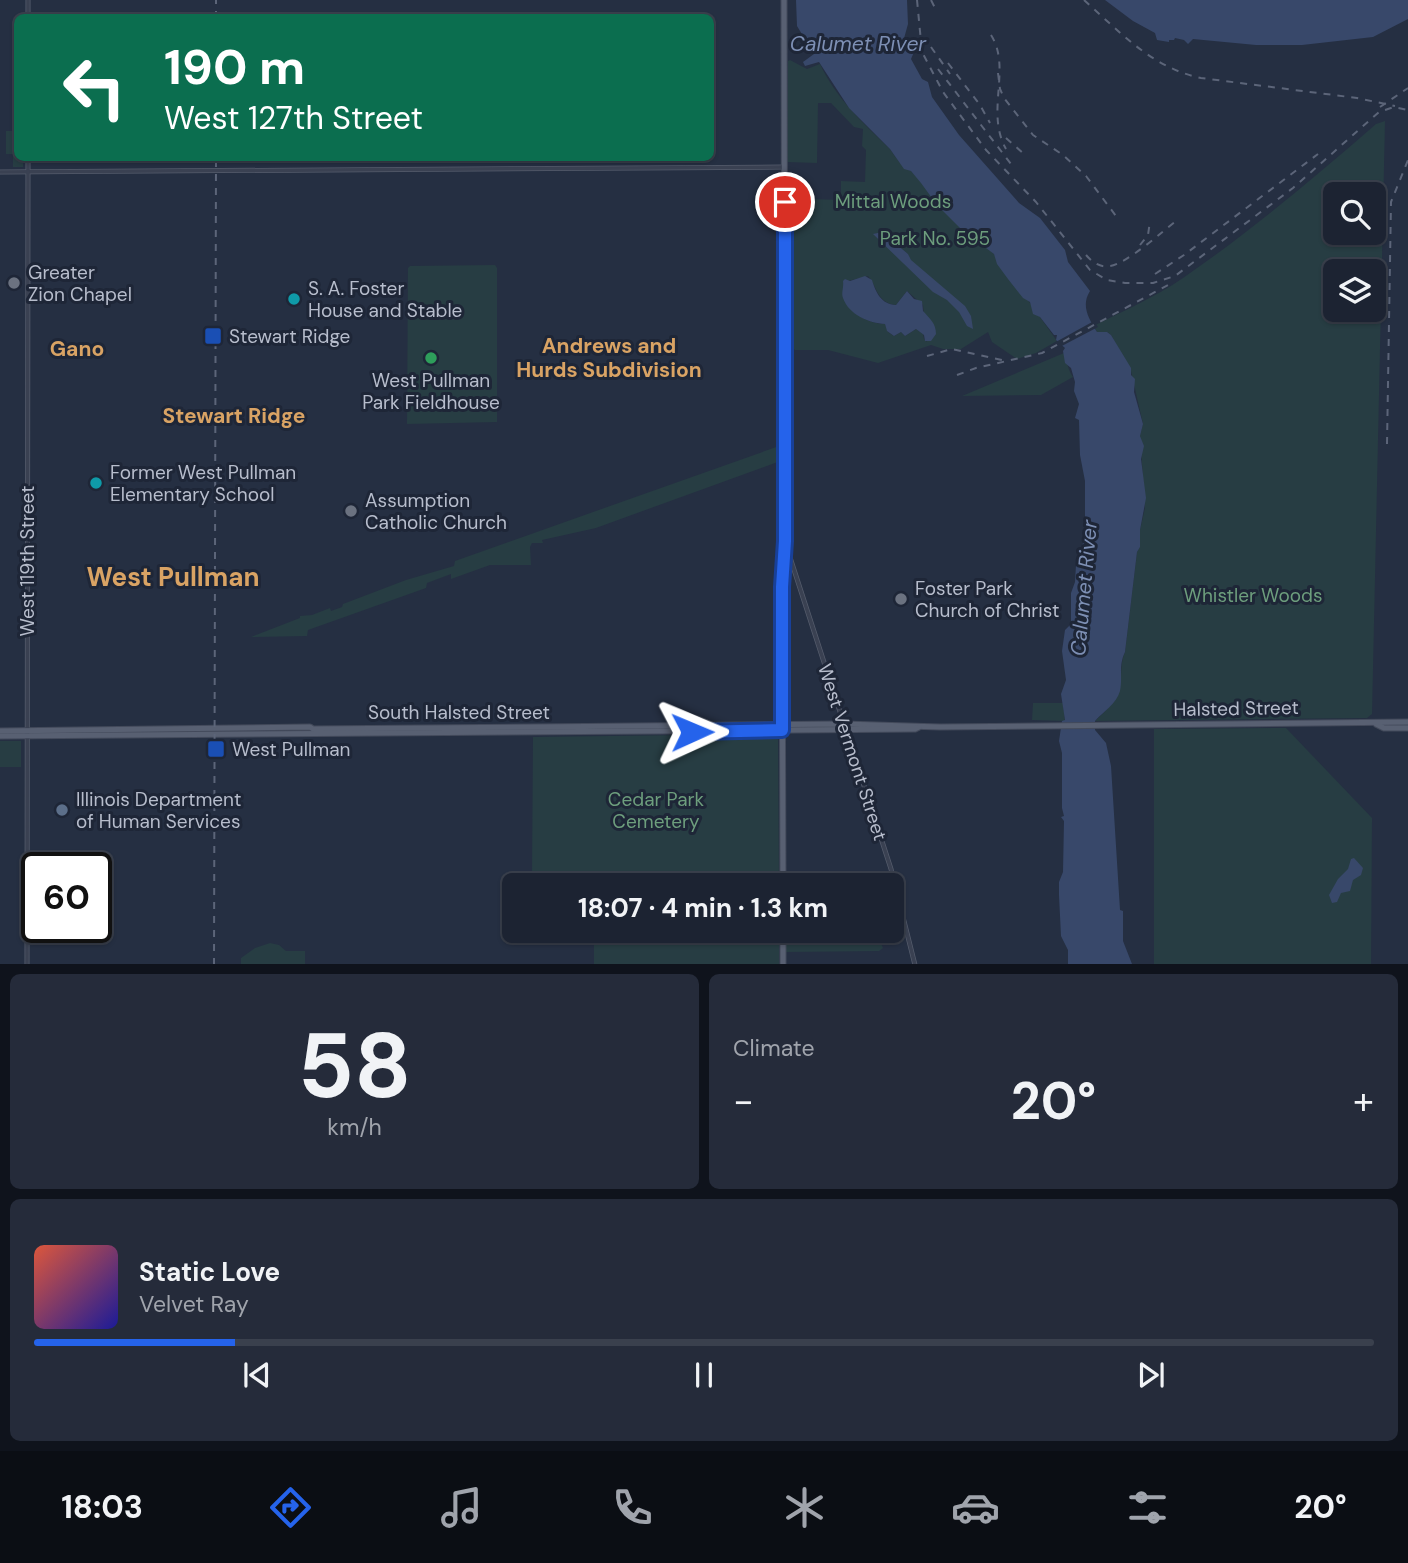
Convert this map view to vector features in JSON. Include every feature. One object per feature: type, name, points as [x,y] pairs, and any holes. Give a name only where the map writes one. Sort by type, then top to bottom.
[{"type":"main road","points":[[783,873],[784,0]]},
{"type":"main road","name":"Halsted Street","points":[[1095,726],[1408,722]]},
{"type":"main road","name":"Halsted Street","points":[[1376,724],[1384,728],[1408,728]]},
{"type":"main road","name":"South Halsted Street","points":[[0,734],[916,725],[1095,726]]},
{"type":"main road","points":[[783,943],[783,964]]},
{"type":"street","name":"West 119th Street","points":[[27,964],[28,161]]},
{"type":"street","points":[[0,172],[784,167]]},
{"type":"street","name":"West Vermont Street","points":[[785,541],[891,869],[915,964]]},
{"type":"green space","points":[[788,61],[807,69],[820,64],[833,88],[850,109],[901,164],[998,258],[1057,341],[1036,353],[1017,359],[992,342],[988,332],[961,349],[943,349],[931,345],[878,363],[828,350],[795,350],[788,345],[788,196],[798,199],[806,196],[811,199],[841,200],[841,181],[865,182],[866,150],[862,146],[863,129],[854,127],[831,103],[818,103],[817,163],[787,162]],"holes":[[[882,232],[908,254],[912,270],[874,234]],[[868,276],[879,294],[890,304],[896,305],[907,291],[923,305],[927,342],[923,334],[916,329],[905,336],[901,332],[894,336],[888,332],[885,324],[862,318],[852,308],[844,285],[848,281]]]},
{"type":"green space","name":"Whistler Woods","points":[[1385,121],[1384,182],[1323,182],[1323,245],[1382,245],[1382,259],[1323,259],[1323,322],[1381,322],[1372,714],[1367,718],[1095,721],[1111,705],[1119,691],[1145,508],[1140,435],[1143,424],[1131,371],[1111,335],[1097,332],[1093,326],[1139,304],[1183,278],[1282,204],[1376,124]]},
{"type":"green space","points":[[6,131],[14,131],[14,161],[23,161],[23,167],[13,167],[13,154],[6,154]]},
{"type":"green space","points":[[495,265],[497,422],[407,424],[408,268]]},
{"type":"green space","points":[[1064,353],[1073,377],[1041,395],[962,396]]},
{"type":"green space","points":[[782,445],[783,460],[596,528],[542,540],[543,543],[532,543],[531,565],[490,565],[451,579],[451,574],[427,583],[426,588],[308,630],[307,636],[251,637],[300,616],[312,615],[330,608],[331,611],[406,580],[454,566],[455,561]]},
{"type":"green space","points":[[1033,703],[1063,703],[1065,721],[1032,720]]},
{"type":"green space","points":[[1286,728],[1372,818],[1371,964],[1154,964],[1154,729]]},
{"type":"green space","name":"Cedar Park Cemetery","points":[[772,734],[778,737],[779,873],[532,873],[533,737]]},
{"type":"green space","points":[[0,741],[21,741],[21,767],[0,767]]},
{"type":"green space","points":[[270,943],[279,945],[286,951],[305,951],[305,964],[241,964],[241,958],[255,948]]},
{"type":"green space","points":[[594,943],[779,943],[779,964],[594,964]]},
{"type":"green space","points":[[786,943],[881,943],[883,948],[879,951],[786,952]]},
{"type":"water","name":"Calumet River","points":[[796,0],[907,0],[908,24],[903,42],[914,52],[911,59],[922,79],[928,82],[932,97],[959,135],[1019,203],[1040,218],[1065,250],[1068,262],[1090,291],[1086,306],[1091,322],[1097,332],[1111,335],[1135,379],[1134,392],[1143,424],[1140,436],[1144,446],[1141,459],[1146,498],[1120,691],[1113,703],[1095,721],[1095,730],[1106,743],[1111,766],[1123,941],[1132,964],[1068,964],[1068,950],[1061,936],[1059,882],[1063,872],[1064,821],[1061,817],[1064,816],[1062,753],[1059,741],[1062,721],[1065,720],[1061,694],[1066,680],[1062,651],[1065,630],[1071,624],[1071,593],[1085,524],[1085,481],[1080,455],[1079,420],[1075,418],[1079,404],[1071,368],[1065,363],[1065,348],[1056,340],[1057,335],[1054,335],[1040,317],[1033,314],[1030,302],[1023,298],[1008,279],[997,264],[994,254],[962,230],[937,205],[911,171],[904,169],[890,149],[849,108],[819,62],[805,66],[803,62],[814,54],[797,26]]},
{"type":"water","points":[[1105,0],[1408,0],[1408,19],[1373,37],[1302,45],[1256,45],[1193,39],[1188,44],[1175,38],[1169,42],[1157,40],[1155,33],[1133,21]]},
{"type":"water","points":[[882,232],[965,306],[971,316],[973,329],[967,326],[959,312],[947,300],[933,292],[873,234]]},
{"type":"water","points":[[865,276],[872,280],[877,293],[886,302],[896,305],[907,291],[914,299],[922,301],[923,311],[936,330],[931,341],[925,341],[924,335],[916,329],[905,336],[901,332],[894,336],[887,331],[885,324],[866,320],[850,309],[842,296],[843,281]]},
{"type":"water","points":[[1354,858],[1363,868],[1361,875],[1353,880],[1350,891],[1341,893],[1337,902],[1332,903],[1329,895]]},
{"type":"pier","points":[[1094,321],[1098,327],[1058,348],[1054,343]]},
{"type":"railway","points":[[216,0],[216,14]]},
{"type":"railway","points":[[917,0],[922,52],[943,92],[986,150],[1036,202],[1090,270],[1107,280],[1153,283],[1175,276],[1293,188],[1379,112],[1394,107],[1408,110]]},
{"type":"railway","points":[[931,0],[936,10]]},
{"type":"railway","points":[[1084,0],[1138,47],[1183,73],[1201,78],[1357,98],[1395,106]]},
{"type":"railway","points":[[991,35],[999,62],[998,120],[1006,149]]},
{"type":"railway","points":[[931,47],[950,74]]},
{"type":"railway","points":[[948,63],[980,105],[990,123]]},
{"type":"railway","points":[[938,69],[1011,164]]},
{"type":"railway","points":[[998,73],[1004,98],[1033,135],[1063,155],[1086,176],[1116,216]]},
{"type":"railway","points":[[1380,107],[1408,88]]},
{"type":"railway","points":[[1006,138],[1023,153]]},
{"type":"railway","points":[[1155,274],[1318,154]]},
{"type":"railway","points":[[1387,444],[1391,202],[1408,160]]},
{"type":"railway","points":[[214,964],[216,161]]},
{"type":"railway","points":[[1140,245],[1148,235],[1150,221]]},
{"type":"railway","points":[[1086,255],[1100,265],[1117,264],[1144,247],[1176,221]]},
{"type":"railway","points":[[957,375],[1042,353],[1168,285]]},
{"type":"railway","points":[[927,356],[952,349],[1002,360]]},
{"type":"place","name":"Greater Zion Chapel","points":[[14,283]]},
{"type":"place","name":"S. A. Foster House and Stable","points":[[294,299]]},
{"type":"place","name":"Stewart Ridge","points":[[213,336]]},
{"type":"place","name":"West Pullman Park Fieldhouse","points":[[431,358]]},
{"type":"place","name":"Former West Pullman Elementary School","points":[[96,483]]},
{"type":"place","name":"Assumption Catholic Church","points":[[351,511]]},
{"type":"place","name":"Foster Park Church of Christ","points":[[901,599]]},
{"type":"place","name":"West Pullman","points":[[216,749]]},
{"type":"place","name":"Illinois Department of Human Services","points":[[62,810]]},
{"type":"district","name":"Gano","points":[[77,349]]},
{"type":"district","name":"Andrews and Hurds Subdivision","points":[[609,358]]},
{"type":"district","name":"Stewart Ridge","points":[[234,416]]},
{"type":"district","name":"West Pullman","points":[[173,577]]},
{"type":"route","points":[[692,732],[782,730],[785,202]]},
{"type":"park label","name":"Mittal Woods","points":[[893,201]]},
{"type":"park label","name":"Park No. 595","points":[[935,238]]}]
